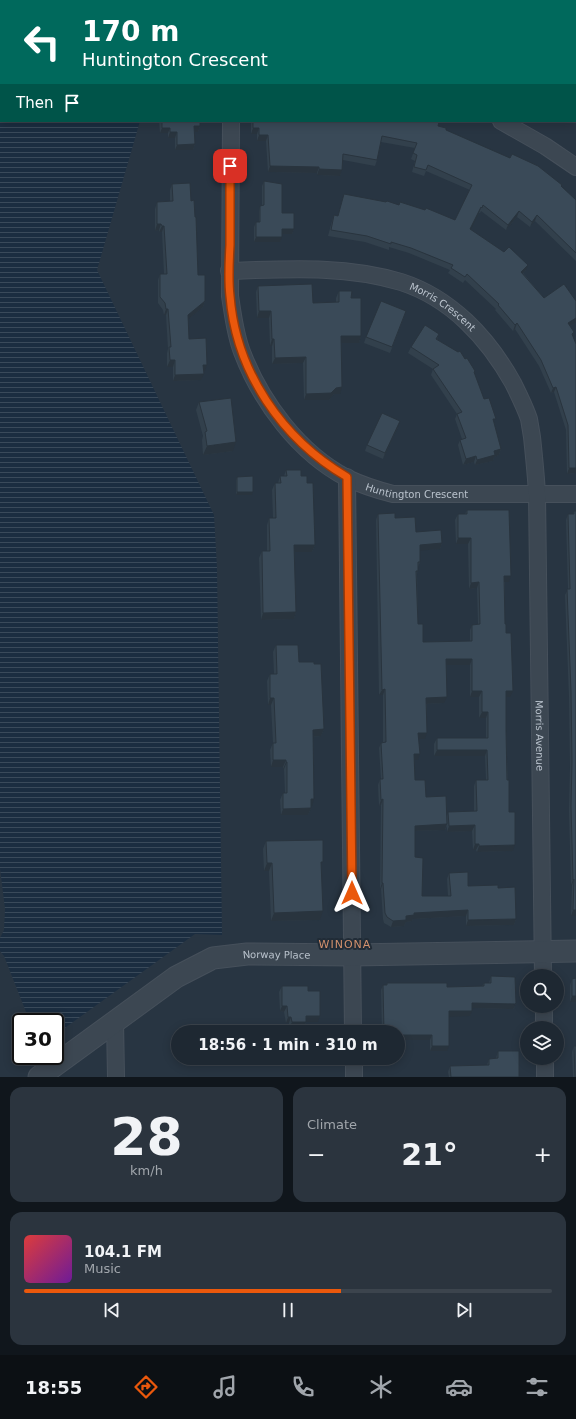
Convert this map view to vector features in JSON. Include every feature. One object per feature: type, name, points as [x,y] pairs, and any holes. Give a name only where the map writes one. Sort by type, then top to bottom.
[{"type":"street","name":"Huntington Crescent","points":[[231,122],[229,271],[230,296],[234,324],[242,352],[258,388],[269,406],[286,428],[313,455],[330,467],[372,489],[393,494],[576,494]]},
{"type":"street","points":[[503,122],[545,146],[576,167]]},
{"type":"street","name":"Morris Crescent","points":[[229,271],[293,268],[328,270],[373,276],[401,282],[425,292],[447,305],[470,325],[489,346],[503,366],[520,397],[529,420],[535,463],[537,494]]},
{"type":"street","points":[[347,477],[354,1025]]},
{"type":"street","name":"Morris Avenue","points":[[537,494],[543,969]]},
{"type":"street","name":"Norway Place","points":[[39,1077],[176,976],[213,958],[247,954],[352,955],[576,951]]},
{"type":"street","points":[[115,1021],[116,1077]]},
{"type":"street","points":[[354,1065],[354,1077]]},
{"type":"street","points":[[545,1065],[545,1077]]},
{"type":"water","points":[[0,122],[140,122],[97,270],[214,515],[217,568],[222,935],[195,934],[64,1029],[64,1013],[26,1013],[4,956],[0,951],[0,938],[4,930],[5,909],[0,868]]},
{"type":"building","points":[[162,122],[200,122],[200,126],[194,126],[195,144],[177,145],[177,132],[170,132],[170,128],[162,128]]},
{"type":"building","points":[[253,122],[439,122],[438,126],[446,128],[446,130],[510,158],[512,154],[538,166],[562,185],[561,186],[576,200],[576,253],[537,215],[532,222],[519,211],[508,225],[483,205],[470,229],[504,252],[509,247],[528,265],[521,272],[544,298],[564,284],[576,301],[576,318],[568,323],[574,332],[572,334],[576,344],[576,468],[569,468],[568,425],[556,387],[553,388],[541,360],[517,323],[515,325],[498,305],[499,304],[467,274],[465,277],[451,268],[453,265],[411,248],[391,242],[391,244],[367,236],[331,230],[334,215],[338,216],[344,194],[387,201],[399,205],[400,202],[425,210],[426,208],[455,220],[472,185],[428,165],[426,170],[414,167],[417,155],[413,153],[417,143],[382,136],[377,160],[343,154],[342,170],[319,169],[319,167],[270,166],[268,135],[259,135],[259,128],[253,128]]},
{"type":"building","points":[[264,181],[282,184],[282,213],[294,213],[294,229],[282,229],[282,237],[256,237],[256,222],[260,222],[260,206],[264,205]]},
{"type":"building","points":[[190,183],[191,201],[194,200],[196,217],[198,275],[205,275],[205,301],[188,315],[189,339],[206,338],[207,365],[203,365],[204,374],[175,375],[175,360],[170,360],[169,347],[171,347],[168,309],[166,309],[165,303],[160,297],[160,274],[167,274],[164,226],[157,224],[157,202],[173,201],[172,184]]},
{"type":"building","points":[[312,284],[313,303],[339,302],[339,291],[352,291],[351,298],[361,298],[361,336],[341,336],[342,387],[336,388],[331,393],[306,394],[306,357],[275,358],[274,339],[272,339],[271,311],[259,311],[258,286]]},
{"type":"building","points":[[381,301],[406,311],[392,347],[366,337]]},
{"type":"building","points":[[425,325],[439,334],[436,339],[458,352],[460,351],[465,359],[467,358],[475,371],[474,372],[484,399],[489,398],[496,419],[493,419],[501,449],[494,451],[495,455],[477,460],[476,456],[466,459],[460,440],[466,438],[457,414],[462,412],[433,369],[439,365],[411,347]]},
{"type":"building","points":[[231,398],[236,442],[207,446],[205,432],[207,431],[199,402]]},
{"type":"building","points":[[382,413],[400,421],[385,453],[367,445]]},
{"type":"building","points":[[286,470],[301,470],[301,476],[307,476],[307,483],[313,483],[315,545],[294,545],[296,612],[263,613],[262,551],[270,551],[269,518],[276,518],[275,483],[281,483],[280,476],[287,476]]},
{"type":"building","points":[[253,476],[253,492],[237,492],[237,477]]},
{"type":"building","points":[[467,510],[509,510],[511,576],[504,576],[505,624],[506,633],[511,633],[513,691],[506,691],[506,730],[509,812],[515,812],[515,845],[479,846],[479,844],[475,844],[475,825],[449,826],[448,812],[477,811],[476,780],[488,780],[487,750],[437,750],[437,738],[488,738],[488,712],[482,712],[482,691],[472,691],[472,659],[446,659],[447,697],[426,698],[427,733],[418,733],[420,754],[414,754],[415,780],[425,780],[426,797],[446,796],[447,824],[415,826],[415,857],[423,858],[422,896],[451,896],[449,873],[468,872],[468,886],[498,885],[498,888],[515,887],[516,919],[468,920],[468,910],[414,913],[414,915],[406,916],[406,920],[393,921],[387,917],[385,913],[382,883],[383,799],[381,800],[380,779],[383,779],[381,743],[386,742],[385,689],[382,690],[378,514],[395,513],[395,518],[415,517],[416,532],[441,530],[442,543],[420,545],[420,562],[418,562],[418,571],[416,571],[418,624],[423,624],[423,642],[472,641],[472,625],[480,624],[479,582],[471,583],[471,538],[458,538],[458,514],[467,514]]},
{"type":"building","points":[[574,511],[576,511],[576,910],[573,910],[574,879],[573,880],[571,806],[571,691],[567,589],[570,589],[568,514],[574,514]]},
{"type":"building","points":[[276,645],[298,645],[299,662],[314,662],[314,664],[321,664],[324,729],[313,730],[314,799],[311,799],[311,808],[283,809],[283,793],[287,793],[287,762],[286,760],[273,760],[273,743],[276,743],[274,698],[270,698],[270,674],[277,674]]},
{"type":"building","points":[[323,840],[323,862],[321,862],[323,911],[274,913],[272,863],[267,863],[266,841]]},
{"type":"building","points":[[491,976],[515,977],[516,1003],[472,1003],[472,1011],[449,1011],[449,1046],[432,1046],[432,1035],[405,1035],[405,1025],[384,1025],[383,985],[387,985],[387,983],[447,983],[447,987],[484,986],[484,983],[491,983]]},
{"type":"building","points":[[576,978],[576,996],[572,996],[572,979]]},
{"type":"building","points":[[282,986],[308,986],[308,991],[320,991],[320,1016],[306,1016],[306,1022],[292,1022],[291,1017],[288,1017],[287,1006],[282,1006]]},
{"type":"building","points":[[574,1046],[576,1046],[576,1077],[575,1077]]},
{"type":"building","points":[[498,1051],[519,1051],[519,1077],[451,1077],[450,1066],[489,1065],[489,1059],[498,1058]]},
{"type":"district","name":"WINONA","points":[[345,944]]},
{"type":"route","points":[[230,166],[230,296],[234,324],[242,352],[258,388],[269,406],[286,428],[313,455],[347,477],[352,893]]}]
